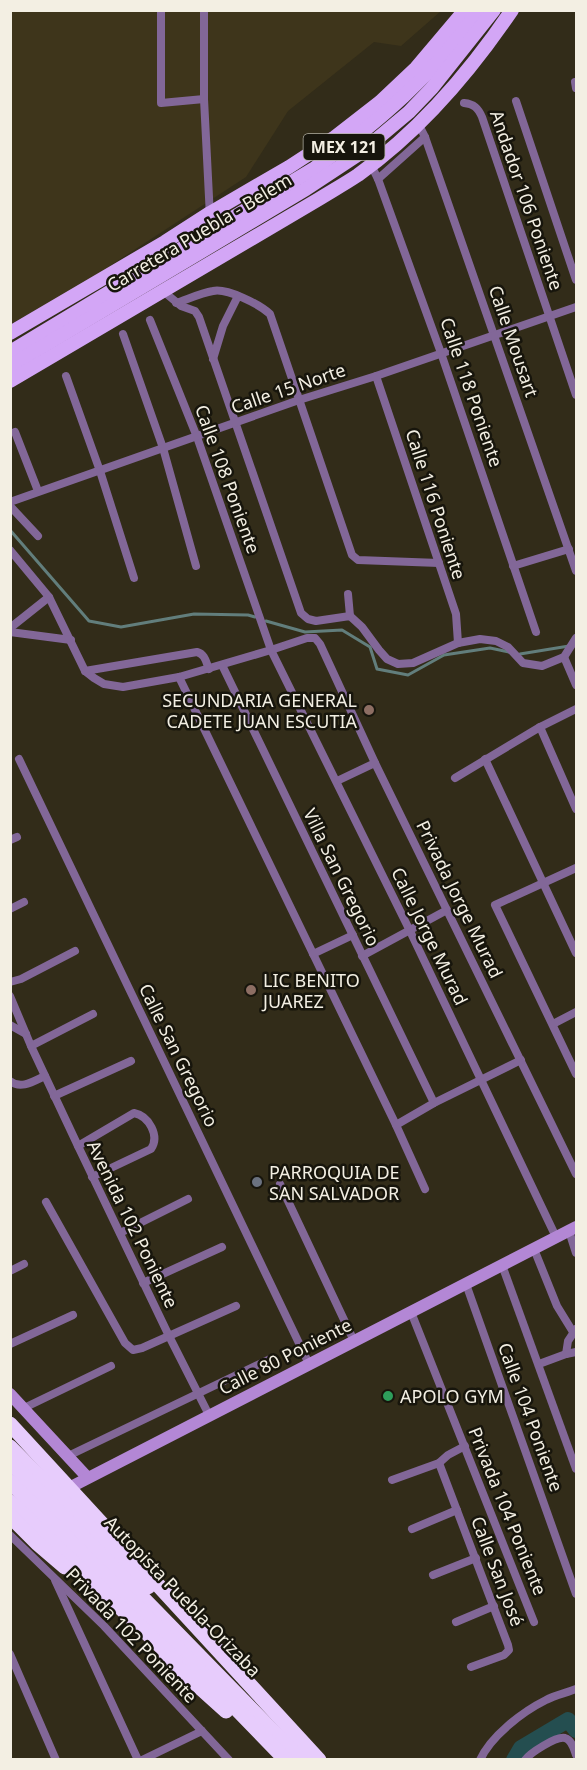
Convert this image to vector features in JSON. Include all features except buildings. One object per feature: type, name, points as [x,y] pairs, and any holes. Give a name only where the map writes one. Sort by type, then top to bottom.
[{"type":"highway","points":[[10,1424],[317,1760]]},
{"type":"highway","points":[[10,1447],[17,1461],[301,1760]]},
{"type":"highway","name":"Autopista Puebla-Orizaba","points":[[17,1461],[84,1522],[317,1760]]},
{"type":"highway","points":[[10,1482],[154,1624],[286,1760]]},
{"type":"highway","points":[[10,1502],[215,1699],[274,1760]]},
{"type":"highway","points":[[10,1518],[140,1632],[221,1708],[257,1730]]},
{"type":"main road","points":[[10,333],[165,242],[335,137],[380,102],[416,68],[465,10]]},
{"type":"main road","name":"Carretera Puebla - Belem","points":[[10,352],[297,180],[341,149],[383,116],[422,80],[449,50],[479,10]]},
{"type":"main road","name":"Carretera Puebla - Belem","points":[[10,366],[306,189],[359,154],[409,112],[432,88],[494,10]]},
{"type":"main road","points":[[10,381],[329,193],[371,165],[418,123],[461,79],[512,10]]},
{"type":"main road","points":[[249,191],[250,212],[267,230]]},
{"type":"main road","points":[[165,242],[179,262],[182,270],[181,280]]},
{"type":"street","points":[[161,10],[161,103],[204,99]]},
{"type":"street","points":[[204,10],[204,99],[214,261]]},
{"type":"street","points":[[516,101],[576,280]]},
{"type":"street","name":"Andador 106 Poniente","points":[[464,103],[472,104],[482,117],[576,395]]},
{"type":"street","name":"Calle Mousart","points":[[418,123],[425,137],[576,571]]},
{"type":"street","points":[[378,179],[425,137]]},
{"type":"street","name":"Calle 118 Poniente","points":[[371,165],[441,353],[536,632]]},
{"type":"street","points":[[176,303],[215,290],[252,302],[270,314],[354,559],[439,563]]},
{"type":"street","points":[[163,291],[176,303],[195,311],[301,613],[308,620],[316,621],[350,616]]},
{"type":"street","points":[[213,360],[223,326],[238,296]]},
{"type":"street","name":"Calle 15 Norte","points":[[10,504],[38,491],[299,400],[576,307]]},
{"type":"street","name":"Calle 108 Poniente","points":[[150,320],[197,437],[271,650]]},
{"type":"street","points":[[123,334],[162,448],[196,566]]},
{"type":"street","points":[[66,376],[100,471],[134,578]]},
{"type":"street","name":"Calle 116 Poniente","points":[[376,376],[456,614],[458,643]]},
{"type":"street","points":[[15,432],[38,491]]},
{"type":"street","points":[[10,504],[38,536]]},
{"type":"street","points":[[513,566],[569,549]]},
{"type":"street","points":[[10,550],[49,597],[86,671],[104,684],[123,687],[179,677],[271,650]]},
{"type":"street","points":[[348,594],[350,616],[362,627],[387,659],[398,664],[413,663],[458,643],[480,639],[496,641],[508,647],[523,663],[542,666],[564,657],[576,638]]},
{"type":"street","points":[[10,630],[49,597]]},
{"type":"street","points":[[10,630],[71,640]]},
{"type":"street","name":"Privada Jorge Murad","points":[[271,650],[308,638],[315,638],[320,644],[375,763],[576,1174]]},
{"type":"street","name":"Calle Jorge Murad","points":[[271,650],[410,931],[556,1237]]},
{"type":"street","points":[[86,671],[197,652],[204,656],[209,669]]},
{"type":"street","points":[[564,657],[576,685]]},
{"type":"street","name":"Villa San Gregorio","points":[[222,665],[434,1103]]},
{"type":"street","points":[[179,677],[396,1125],[425,1190]]},
{"type":"street","points":[[455,778],[540,727],[576,709]]},
{"type":"street","points":[[540,727],[576,809]]},
{"type":"street","name":"Calle San Gregorio","points":[[19,759],[309,1364]]},
{"type":"street","points":[[485,759],[576,953]]},
{"type":"street","points":[[337,781],[375,763]]},
{"type":"street","points":[[576,868],[495,905],[576,1074]]},
{"type":"street","points":[[10,909],[24,902]]},
{"type":"street","points":[[362,956],[447,910]]},
{"type":"street","points":[[313,954],[352,935]]},
{"type":"street","points":[[10,982],[21,979],[75,951]]},
{"type":"street","points":[[10,990],[21,979]]},
{"type":"street","name":"Avenida 102 Poniente","points":[[10,996],[54,1096],[209,1415]]},
{"type":"street","points":[[553,1024],[576,1012]]},
{"type":"street","points":[[31,1046],[93,1014]]},
{"type":"street","points":[[10,1025],[26,1034]]},
{"type":"street","points":[[396,1125],[434,1103],[521,1060]]},
{"type":"street","points":[[54,1096],[131,1061]]},
{"type":"street","points":[[10,1081],[21,1086],[45,1076]]},
{"type":"street","points":[[78,1146],[134,1113],[146,1118],[155,1137],[155,1143],[151,1149],[92,1176]]},
{"type":"street","points":[[280,1184],[354,1341]]},
{"type":"street","points":[[120,1233],[189,1199]]},
{"type":"street","points":[[46,1202],[125,1343],[133,1350],[236,1306]]},
{"type":"street","points":[[573,1229],[576,1253]]},
{"type":"street","name":"Calle 80 Poniente","points":[[10,1518],[573,1229]]},
{"type":"street","points":[[143,1283],[222,1247]]},
{"type":"street","points":[[534,1249],[557,1306],[575,1330],[568,1341],[566,1354]]},
{"type":"street","points":[[10,1271],[24,1264]]},
{"type":"street","points":[[502,1265],[576,1469]]},
{"type":"street","name":"Calle 104 Poniente","points":[[466,1284],[576,1594]]},
{"type":"street","name":"Privada 104 Poniente","points":[[411,1312],[534,1622]]},
{"type":"street","points":[[10,1344],[73,1315]]},
{"type":"street","points":[[539,1364],[576,1352]]},
{"type":"street","points":[[68,1456],[272,1358]]},
{"type":"street","points":[[24,1408],[111,1366]]},
{"type":"street","points":[[10,1394],[87,1477]]},
{"type":"street","points":[[10,1502],[28,1491],[42,1474],[55,1443]]},
{"type":"street","points":[[392,1480],[439,1463],[465,1446]]},
{"type":"street","name":"Calle San José","points":[[439,1463],[509,1650],[504,1655],[471,1667]]},
{"type":"street","points":[[412,1529],[457,1510]]},
{"type":"street","name":"Privada 102 Poniente","points":[[10,1535],[105,1626],[229,1760]]},
{"type":"street","points":[[433,1575],[476,1558]]},
{"type":"street","points":[[53,1576],[140,1760],[202,1731]]},
{"type":"street","points":[[456,1622],[494,1606]]},
{"type":"street","points":[[10,1654],[56,1760]]},
{"type":"street","points":[[480,1760],[492,1740],[529,1711],[546,1700],[576,1689]]},
{"type":"street","points":[[525,1760],[533,1751],[559,1738],[566,1738],[570,1741],[576,1755]]},
{"type":"shaded area","points":[[11,11],[441,11],[401,46],[374,42],[288,111],[246,177],[79,286],[11,324]]},
{"type":"waterway","points":[[10,530],[89,621],[121,627],[194,614],[255,617]]},
{"type":"waterway","points":[[266,621],[305,632],[342,630],[370,647],[377,669],[408,675],[444,655],[490,648],[509,652]]},
{"type":"waterway","points":[[520,654],[569,646]]},
{"type":"waterway","points":[[514,1760],[521,1748],[568,1720],[576,1730]]},
{"type":"place","name":"SECUNDARIA GENERAL CADETE JUAN ESCUTIA","points":[[369,710]]},
{"type":"place","name":"LIC BENITO JUAREZ","points":[[251,990]]},
{"type":"place","name":"PARROQUIA DE SAN SALVADOR","points":[[257,1182]]},
{"type":"place","name":"APOLO GYM","points":[[388,1396]]}]
